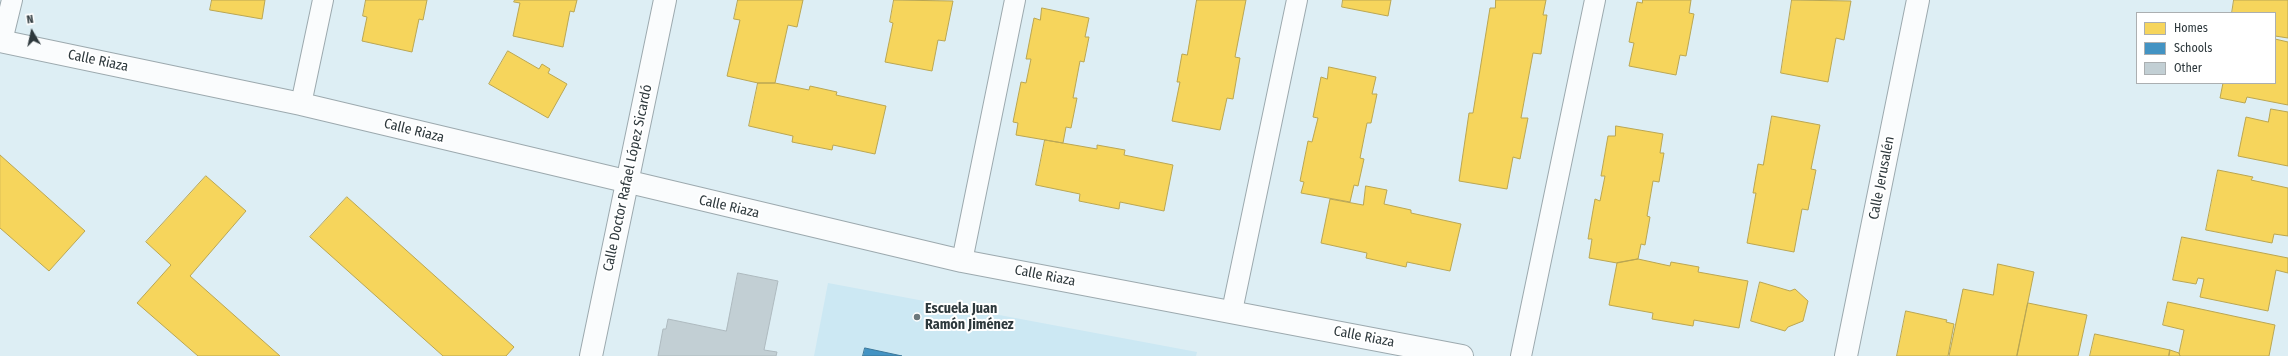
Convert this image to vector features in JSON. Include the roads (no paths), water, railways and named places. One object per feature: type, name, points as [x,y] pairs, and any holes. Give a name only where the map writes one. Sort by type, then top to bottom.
[{"type":"street","name":"Calle Doctor Rafael López Sicardó","points":[[591,356],[665,0]]},
{"type":"street","name":"Calle Jerusalén","points":[[1846,356],[1918,0]]},
{"type":"street","name":"Calle Riaza","points":[[1,41],[301,104],[627,183],[962,261],[1232,311],[1462,356]]},
{"type":"lane","points":[[1,41],[12,0]]},
{"type":"lane","points":[[301,104],[323,0]]},
{"type":"lane","points":[[962,261],[1015,0]]},
{"type":"lane","points":[[1232,311],[1297,0]]},
{"type":"lane","points":[[1521,356],[1595,0]]},
{"type":"place","name":"Escuela Juan Ramón Jiménez","points":[[917,317]]}]
